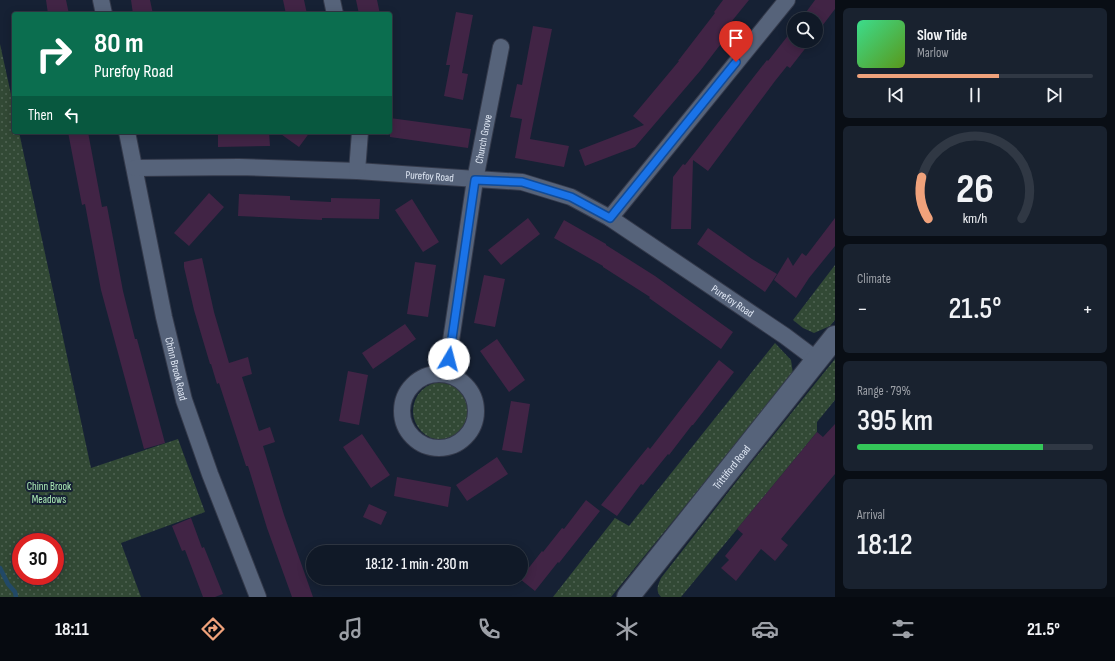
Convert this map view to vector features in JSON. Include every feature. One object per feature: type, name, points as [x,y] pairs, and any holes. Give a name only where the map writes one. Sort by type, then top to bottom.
[{"type":"street","points":[[101,0],[104,12]]},
{"type":"street","points":[[332,0],[335,12]]},
{"type":"street","points":[[610,218],[787,0]]},
{"type":"street","name":"Church Grove","points":[[446,374],[475,180],[501,47]]},
{"type":"street","name":"Chinn Brook Road","points":[[128,134],[164,317],[184,400],[210,474],[258,597]]},
{"type":"street","points":[[357,170],[360,134]]},
{"type":"street","name":"Purefoy Road","points":[[135,168],[239,167],[357,170],[475,180],[522,182],[571,197],[610,218],[785,336],[817,360]]},
{"type":"street","name":"Trittiford Road","points":[[628,597],[835,337]]},
{"type":"street","points":[[434,373],[446,374],[458,378],[467,386],[473,396],[476,408],[475,420],[470,432],[462,440],[451,446],[439,448],[427,447],[416,441],[407,432],[402,420],[401,407],[404,395],[411,385],[422,377],[434,373]]},
{"type":"green space","name":"Chinn Brook Meadows","points":[[0,44],[12,99],[12,134],[19,134],[91,468],[178,439],[205,512],[121,543],[141,597],[0,597]]},
{"type":"green space","points":[[835,265],[835,320],[830,326],[814,333],[803,328],[793,320]]},
{"type":"green space","points":[[775,343],[791,360],[793,374],[611,597],[553,597],[615,518],[629,526]]},
{"type":"green space","points":[[835,359],[835,400],[817,422],[817,432],[681,597],[661,597],[658,590],[658,585],[661,578]]},
{"type":"green space","points":[[436,382],[448,382],[463,390],[471,405],[471,417],[463,432],[448,440],[436,440],[421,432],[413,417],[413,405],[421,390]]},
{"type":"building","points":[[46,0],[66,0],[69,12],[48,12]]},
{"type":"building","points":[[131,0],[150,0],[153,12],[133,12]]},
{"type":"building","points":[[283,0],[304,0],[307,12],[286,12]]},
{"type":"building","points":[[356,0],[377,0],[380,12],[359,12]]},
{"type":"building","points":[[723,0],[749,0],[723,32],[727,36],[700,71],[635,147],[585,166],[579,150],[644,125],[633,116],[679,61]]},
{"type":"building","points":[[815,0],[835,0],[835,9],[823,25],[823,12],[806,12]]},
{"type":"building","points":[[456,12],[473,15],[462,73],[468,74],[463,100],[444,96],[450,65],[446,65]]},
{"type":"building","points":[[533,26],[552,29],[530,139],[569,146],[564,167],[515,158],[522,119],[510,117],[517,84],[522,85]]},
{"type":"building","points":[[787,37],[787,48],[806,48],[790,68],[787,66],[775,81],[708,171],[693,160],[691,229],[671,229],[673,177],[683,164],[685,165],[767,60],[768,61]]},
{"type":"building","points":[[392,118],[471,129],[468,148],[390,137],[390,134],[392,134]]},
{"type":"building","points":[[68,134],[88,134],[102,207],[107,206],[123,291],[135,339],[137,339],[165,443],[144,449],[101,290],[85,204],[82,205]]},
{"type":"building","points":[[218,134],[269,134],[270,146],[218,147]]},
{"type":"building","points":[[281,134],[309,134],[299,147]]},
{"type":"building","points":[[209,193],[224,207],[189,246],[174,233]]},
{"type":"building","points":[[239,194],[290,196],[290,200],[331,202],[331,198],[380,199],[379,219],[322,218],[322,220],[238,216]]},
{"type":"building","points":[[412,199],[439,242],[423,252],[395,210]]},
{"type":"building","points":[[528,218],[540,234],[501,265],[488,250]]},
{"type":"building","points":[[835,218],[835,246],[809,278],[796,298],[774,280],[788,257],[793,266],[802,253],[806,256]]},
{"type":"building","points":[[564,220],[606,244],[655,276],[733,332],[721,349],[649,298],[650,297],[603,266],[554,238]]},
{"type":"building","points":[[708,228],[752,259],[777,274],[765,292],[697,244]]},
{"type":"building","points":[[202,258],[214,312],[229,363],[248,357],[252,374],[242,377],[259,431],[270,427],[275,442],[263,446],[284,515],[306,577],[306,585],[309,585],[313,597],[292,597],[267,528],[248,466],[246,466],[219,383],[217,384],[210,364],[194,310],[184,262]]},
{"type":"building","points":[[415,262],[436,265],[428,317],[407,314]]},
{"type":"building","points":[[484,275],[505,279],[495,327],[474,323]]},
{"type":"building","points":[[405,324],[416,339],[373,369],[362,353]]},
{"type":"building","points":[[497,339],[525,380],[509,392],[480,351]]},
{"type":"building","points":[[719,360],[734,372],[669,455],[668,454],[643,485],[641,484],[617,516],[601,505],[648,447],[650,449]]},
{"type":"building","points":[[348,371],[368,375],[359,425],[339,421]]},
{"type":"building","points":[[511,401],[530,404],[522,453],[502,450]]},
{"type":"building","points":[[835,424],[835,474],[781,539],[788,545],[775,561],[761,549],[736,581],[721,568],[729,560],[725,556],[743,534],[737,529],[817,432],[823,437]]},
{"type":"building","points":[[362,434],[390,475],[371,488],[343,447]]},
{"type":"building","points":[[497,457],[508,474],[467,501],[456,485]]},
{"type":"building","points":[[397,477],[451,487],[448,507],[394,496]]},
{"type":"building","points":[[586,500],[600,511],[535,591],[528,585],[528,569],[562,528],[564,529]]},
{"type":"building","points":[[369,504],[387,512],[381,525],[363,517]]},
{"type":"building","points":[[191,518],[202,548],[204,547],[223,594],[215,597],[203,597],[185,550],[182,551],[172,526]]},
{"type":"waterway","points":[[0,568],[8,584],[15,592],[16,597]]},
{"type":"route","points":[[449,359],[475,180],[522,182],[571,197],[610,218],[736,62]]}]
